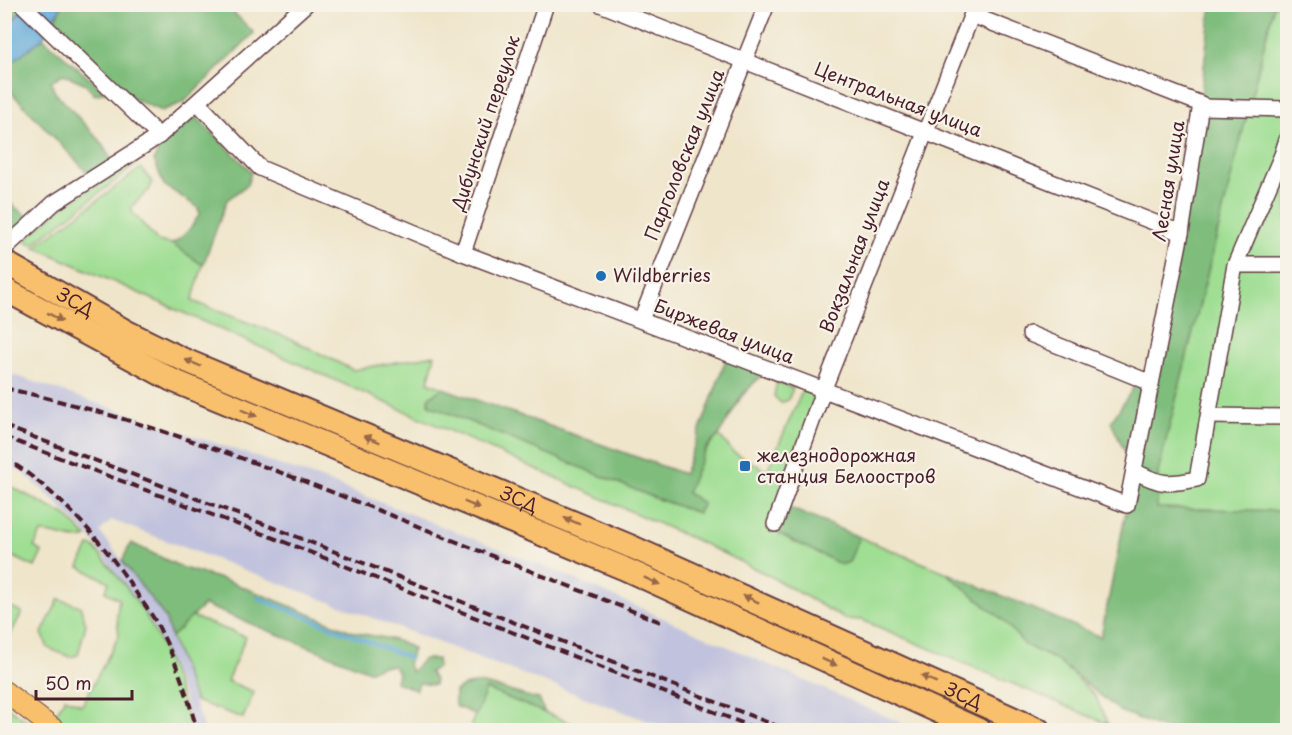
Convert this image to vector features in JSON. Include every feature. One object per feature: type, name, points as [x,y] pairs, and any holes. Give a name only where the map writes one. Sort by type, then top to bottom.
[{"type":"highway","name":"ЗСД","points":[[4,262],[129,333],[182,359],[632,546],[1039,730]]},
{"type":"highway","name":"ЗСД","points":[[4,289],[172,380],[623,568],[979,730]]},
{"type":"main road","points":[[4,691],[55,730]]},
{"type":"street","points":[[22,4],[58,36],[159,136]]},
{"type":"street","points":[[4,249],[54,203],[159,136],[306,4]]},
{"type":"street","name":"Дибунский переулок","points":[[463,253],[546,4]]},
{"type":"street","name":"Центральная улица","points":[[600,4],[1181,233]]},
{"type":"street","name":"Парголовская улица","points":[[641,320],[767,4]]},
{"type":"street","name":"Лесная улица","points":[[974,10],[1201,104],[1181,233],[1126,505]]},
{"type":"street","name":"Вокзальная улица","points":[[775,524],[823,391],[924,131],[974,10]]},
{"type":"street","name":"Биржевая улица","points":[[198,103],[260,168],[463,253],[1126,505]]},
{"type":"street","points":[[1200,107],[1287,109]]},
{"type":"street","points":[[1134,471],[1156,482],[1176,483],[1197,479],[1235,265],[1282,155],[1287,136]]},
{"type":"street","points":[[1235,265],[1287,265]]},
{"type":"street","points":[[1030,334],[1151,383]]},
{"type":"street","points":[[1209,416],[1287,417]]},
{"type":"shaded area","points":[[5,372],[324,480],[563,574],[917,730],[672,730],[111,520],[100,532],[165,617],[204,730],[192,730],[184,697],[153,624],[90,537],[55,501],[24,474],[5,463]]},
{"type":"green space","points":[[5,5],[26,5],[5,30]]},
{"type":"green space","points":[[62,5],[226,5],[254,33],[184,102],[161,111],[132,98],[55,20]]},
{"type":"green space","points":[[1211,5],[1274,5],[1158,472],[1157,508],[1287,511],[1287,730],[1166,730],[1120,711],[1056,660],[1025,645],[1004,621],[945,572],[1101,637],[1134,471],[1111,422],[1157,352],[1199,113]]},
{"type":"green space","points":[[1274,5],[1287,5],[1287,511],[1157,508],[1158,472]]},
{"type":"green space","points":[[43,38],[105,92],[95,95],[84,83],[63,74],[51,81],[54,91],[99,140],[115,165],[14,239],[5,223],[4,199],[28,217],[52,195],[88,173],[9,90],[5,94],[5,67]]},
{"type":"green space","points":[[196,117],[251,171],[248,184],[227,200],[203,265],[172,244],[188,230],[200,213],[197,207],[164,185],[154,160],[161,144]]},
{"type":"green space","points":[[135,162],[137,164],[33,244],[24,241],[62,207]]},
{"type":"green space","points":[[141,168],[152,182],[150,189],[132,206],[132,212],[158,241],[172,244],[203,265],[192,301],[291,339],[353,370],[435,355],[428,382],[443,388],[430,397],[429,405],[655,498],[698,512],[702,503],[687,494],[689,486],[699,462],[719,435],[733,452],[767,471],[805,385],[822,391],[775,523],[792,542],[807,546],[827,557],[849,562],[859,537],[945,572],[1004,621],[1025,645],[1056,660],[1075,676],[1095,696],[1108,724],[862,620],[845,619],[770,576],[700,542],[35,247]]},
{"type":"green space","points":[[728,354],[767,369],[741,397],[719,435],[706,448],[687,493],[703,503],[698,513],[655,498],[429,405],[429,397],[443,388],[684,474]]},
{"type":"green space","points":[[777,382],[793,388],[788,400],[781,403],[774,396]]},
{"type":"green space","points":[[4,483],[65,515],[87,537],[76,539],[41,533],[34,547],[42,552],[35,567],[5,553],[5,534],[12,531],[11,523],[5,520]]},
{"type":"green space","points":[[782,505],[859,537],[849,562],[842,565],[779,534]]},
{"type":"green space","points":[[131,543],[183,568],[228,581],[351,631],[405,644],[413,649],[408,665],[411,672],[424,659],[437,659],[438,667],[429,672],[435,680],[434,685],[419,683],[416,690],[396,682],[398,673],[394,666],[382,666],[369,671],[204,605],[171,637],[165,617],[122,561]]},
{"type":"green space","points":[[89,546],[94,547],[117,576],[152,626],[174,677],[191,730],[67,730],[53,719],[65,698],[82,705],[119,636],[117,616],[119,599],[105,592],[109,582],[79,567]]},
{"type":"green space","points":[[59,599],[80,606],[86,624],[78,655],[70,657],[48,648],[42,633]]},
{"type":"green space","points":[[4,604],[22,612],[11,634],[5,630]]},
{"type":"green space","points":[[190,616],[246,637],[227,681],[254,692],[243,718],[195,701],[171,637]]},
{"type":"green space","points":[[478,683],[539,699],[545,713],[486,689],[476,715],[455,706],[455,691]]},
{"type":"green space","points":[[485,689],[589,730],[469,730]]},
{"type":"green space","points":[[9,708],[39,730],[8,730],[5,728],[5,711]]},
{"type":"water","points":[[26,5],[62,5],[43,38],[5,67],[5,30]]},
{"type":"waterway","points":[[258,598],[410,658]]},
{"type":"railway","points":[[4,388],[107,414],[208,446],[663,623]]},
{"type":"railway","points":[[4,426],[277,529],[787,730]]},
{"type":"railway","points":[[4,437],[274,538],[760,730]]},
{"type":"railway","points":[[4,457],[62,502],[125,576],[154,619],[167,644],[182,680],[197,730]]},
{"type":"place","name":"Wildberries","points":[[601,276]]},
{"type":"place","name":"железнодорожная станция Белоостров","points":[[745,466]]}]
